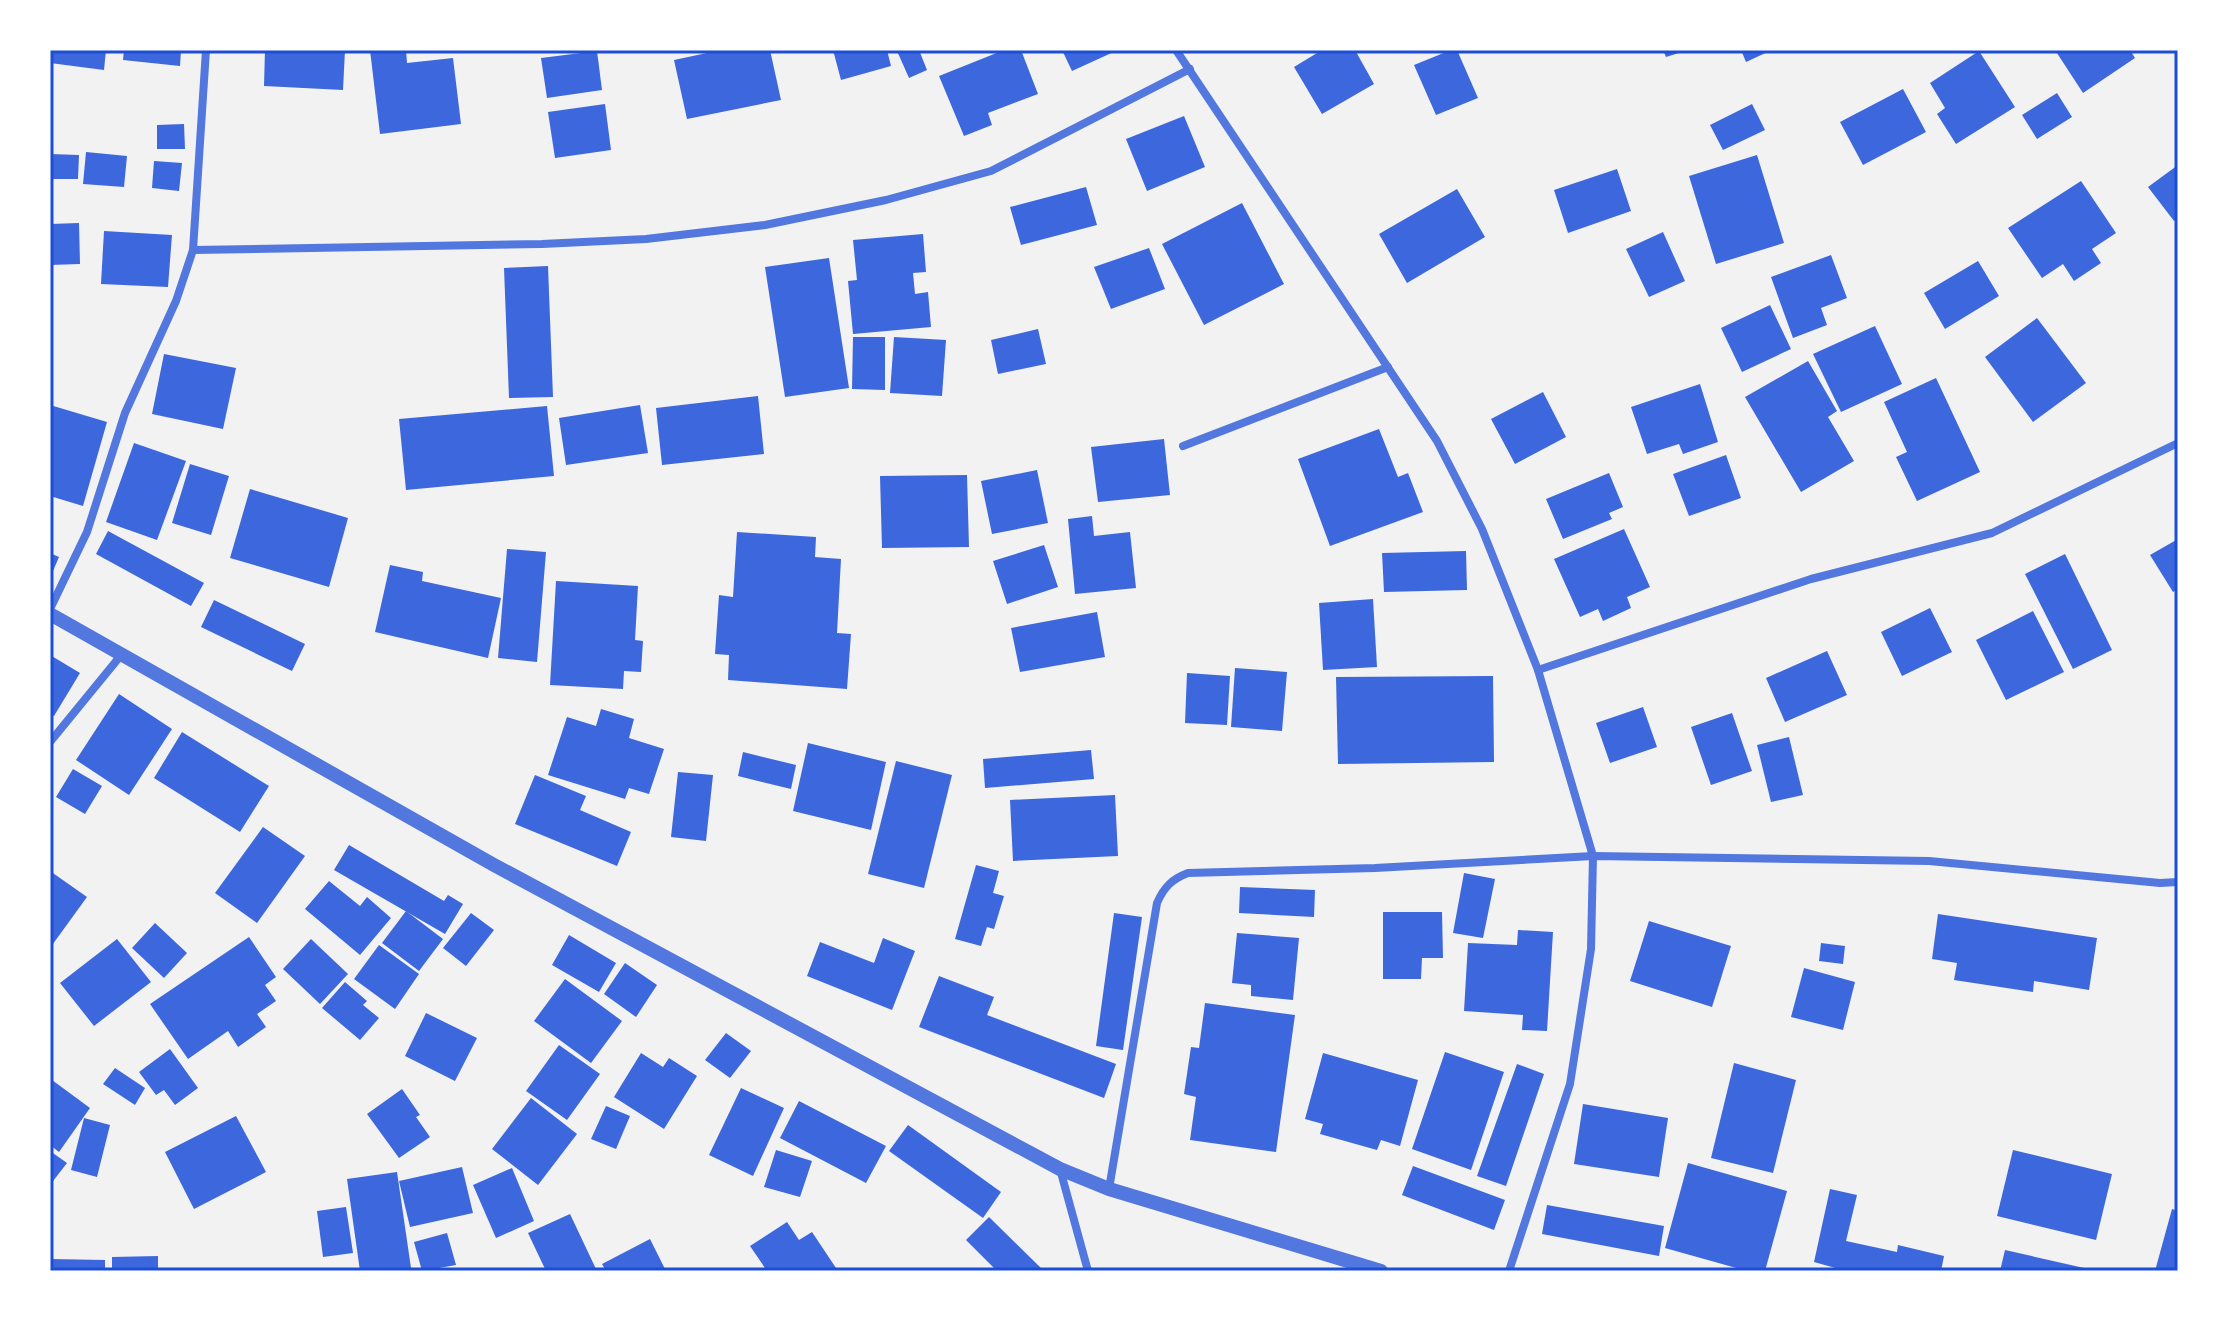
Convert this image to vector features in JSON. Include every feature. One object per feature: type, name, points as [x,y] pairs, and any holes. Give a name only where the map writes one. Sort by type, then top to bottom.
[{"type":"street","points":[[206,50],[193,250],[176,301],[125,413],[87,532],[50,612],[494,865],[1060,1169],[1109,1189],[1381,1271]]},
{"type":"street","points":[[1176,50],[1437,441],[1482,529],[1538,670],[1593,856],[1591,949],[1570,1084],[1509,1271]]},
{"type":"street","points":[[193,250],[542,244],[646,239],[765,225],[886,200],[991,171],[1190,69]]},
{"type":"street","points":[[1183,446],[1388,367]]},
{"type":"street","points":[[1538,670],[1811,579],[1992,533],[2178,443]]},
{"type":"street","points":[[50,742],[122,654]]},
{"type":"street","points":[[1109,1189],[1157,903],[1163,889],[1174,878],[1188,873],[1375,868],[1593,856],[1929,861],[2160,883],[2178,882]]},
{"type":"street","points":[[1060,1169],[1088,1271]]},
{"type":"building","points":[[50,50],[106,50],[104,70],[50,63]]},
{"type":"building","points":[[124,50],[181,50],[180,66],[123,60]]},
{"type":"building","points":[[265,50],[345,50],[343,90],[264,86]]},
{"type":"building","points":[[370,50],[406,50],[407,63],[453,58],[461,124],[380,134]]},
{"type":"building","points":[[721,50],[770,50],[781,100],[687,119],[674,60]]},
{"type":"building","points":[[833,50],[887,50],[891,66],[841,80]]},
{"type":"building","points":[[919,50],[927,70],[909,78],[897,51]]},
{"type":"building","points":[[1004,50],[1021,50],[1038,94],[988,113],[992,125],[964,136],[939,76]]},
{"type":"building","points":[[1062,50],[1118,50],[1072,71]]},
{"type":"building","points":[[1322,50],[1355,50],[1374,84],[1322,114],[1294,67]]},
{"type":"building","points":[[1457,50],[1478,98],[1436,115],[1414,65]]},
{"type":"building","points":[[1663,50],[1685,50],[1685,51],[1666,57]]},
{"type":"building","points":[[1741,50],[1772,50],[1746,62]]},
{"type":"building","points":[[2055,50],[2130,50],[2135,58],[2083,93]]},
{"type":"building","points":[[597,51],[602,90],[547,98],[541,58]]},
{"type":"building","points":[[1979,51],[2015,107],[1956,144],[1937,114],[1945,108],[1930,83]]},
{"type":"building","points":[[1903,89],[1926,132],[1863,165],[1840,122]]},
{"type":"building","points":[[2057,93],[2072,117],[2037,139],[2022,115]]},
{"type":"building","points":[[605,104],[611,150],[555,158],[548,112]]},
{"type":"building","points":[[1752,104],[1765,130],[1723,150],[1710,125]]},
{"type":"building","points":[[1184,116],[1205,167],[1147,191],[1126,139]]},
{"type":"building","points":[[184,124],[185,149],[157,149],[157,125]]},
{"type":"building","points":[[86,152],[127,156],[124,187],[83,184]]},
{"type":"building","points":[[50,154],[79,155],[78,179],[50,179]]},
{"type":"building","points":[[1757,155],[1784,243],[1716,264],[1689,176]]},
{"type":"building","points":[[154,161],[182,163],[179,191],[152,188]]},
{"type":"building","points":[[2178,165],[2178,218],[2174,221],[2148,187]]},
{"type":"building","points":[[1617,169],[1631,211],[1568,233],[1554,190]]},
{"type":"building","points":[[2081,181],[2116,233],[2092,249],[2101,263],[2074,281],[2063,264],[2042,278],[2008,228]]},
{"type":"building","points":[[1086,187],[1097,225],[1021,245],[1010,207]]},
{"type":"building","points":[[1457,189],[1485,237],[1407,283],[1379,234]]},
{"type":"building","points":[[1242,203],[1284,284],[1204,325],[1162,244]]},
{"type":"building","points":[[79,223],[80,264],[50,265],[50,224]]},
{"type":"building","points":[[104,231],[172,235],[168,287],[101,284]]},
{"type":"building","points":[[1663,232],[1685,281],[1649,297],[1626,249]]},
{"type":"building","points":[[923,234],[926,272],[913,273],[915,294],[928,292],[931,327],[853,334],[848,281],[857,280],[853,240]]},
{"type":"building","points":[[1149,248],[1165,289],[1111,309],[1094,267]]},
{"type":"building","points":[[1831,255],[1847,298],[1821,308],[1827,325],[1793,338],[1771,277]]},
{"type":"building","points":[[829,258],[849,388],[785,397],[765,267]]},
{"type":"building","points":[[1978,261],[1999,296],[1945,329],[1924,293]]},
{"type":"building","points":[[548,266],[553,397],[509,398],[504,268]]},
{"type":"building","points":[[1770,305],[1791,349],[1742,372],[1721,328]]},
{"type":"building","points":[[2037,318],[2086,383],[2033,422],[1985,357]]},
{"type":"building","points":[[1875,326],[1902,384],[1841,412],[1813,354]]},
{"type":"building","points":[[1038,329],[1046,364],[998,374],[991,340]]},
{"type":"building","points":[[853,337],[885,337],[885,390],[852,389]]},
{"type":"building","points":[[894,337],[946,340],[942,396],[890,393]]},
{"type":"building","points":[[164,354],[236,368],[223,429],[152,414]]},
{"type":"building","points":[[1808,361],[1837,411],[1828,417],[1854,461],[1801,492],[1745,397]]},
{"type":"building","points":[[1936,378],[1980,472],[1917,501],[1896,457],[1907,452],[1884,402]]},
{"type":"building","points":[[1700,384],[1718,442],[1683,454],[1679,444],[1647,454],[1631,407]]},
{"type":"building","points":[[1543,392],[1566,437],[1515,464],[1491,419]]},
{"type":"building","points":[[758,396],[764,454],[662,465],[656,408]]},
{"type":"building","points":[[50,405],[107,422],[83,506],[50,496]]},
{"type":"building","points":[[640,405],[648,453],[566,465],[559,418]]},
{"type":"building","points":[[547,406],[554,476],[406,490],[399,419]]},
{"type":"building","points":[[1379,429],[1398,477],[1408,473],[1423,512],[1330,546],[1298,459]]},
{"type":"building","points":[[1164,439],[1170,495],[1098,502],[1091,447]]},
{"type":"building","points":[[134,443],[186,461],[157,540],[106,522]]},
{"type":"building","points":[[1726,455],[1741,498],[1689,516],[1673,474]]},
{"type":"building","points":[[190,464],[229,476],[211,535],[172,523]]},
{"type":"building","points":[[1037,470],[1048,523],[992,534],[981,481]]},
{"type":"building","points":[[1609,473],[1623,507],[1609,513],[1612,519],[1563,539],[1546,499]]},
{"type":"building","points":[[967,475],[969,547],[882,548],[880,476]]},
{"type":"building","points":[[250,489],[348,518],[329,587],[230,558]]},
{"type":"building","points":[[1092,516],[1094,536],[1130,532],[1136,588],[1075,594],[1068,519]]},
{"type":"building","points":[[1624,529],[1650,587],[1627,597],[1631,608],[1603,621],[1598,609],[1580,617],[1554,559]]},
{"type":"building","points":[[108,531],[204,583],[191,606],[96,554]]},
{"type":"building","points":[[737,532],[816,537],[815,557],[841,559],[837,633],[851,634],[847,689],[728,680],[729,655],[715,654],[719,595],[733,597]]},
{"type":"building","points":[[2178,539],[2178,589],[2173,592],[2150,555]]},
{"type":"building","points":[[1044,545],[1058,587],[1007,604],[993,561]]},
{"type":"building","points":[[507,549],[546,552],[537,662],[498,658]]},
{"type":"building","points":[[1466,551],[1467,590],[1384,592],[1382,553]]},
{"type":"building","points":[[50,553],[59,557],[50,578]]},
{"type":"building","points":[[2065,554],[2112,650],[2073,669],[2025,574]]},
{"type":"building","points":[[390,565],[423,572],[422,581],[501,598],[488,658],[375,632]]},
{"type":"building","points":[[556,581],[638,586],[635,640],[643,641],[641,672],[624,671],[623,689],[550,685]]},
{"type":"building","points":[[1373,599],[1377,667],[1323,670],[1319,603]]},
{"type":"building","points":[[214,600],[305,644],[292,671],[201,627]]},
{"type":"building","points":[[1930,608],[1952,652],[1902,676],[1881,632]]},
{"type":"building","points":[[2033,611],[2064,672],[2006,700],[1976,640]]},
{"type":"building","points":[[1097,612],[1105,657],[1020,672],[1011,628]]},
{"type":"building","points":[[1827,651],[1847,695],[1785,722],[1766,678]]},
{"type":"building","points":[[50,655],[80,673],[54,716],[50,714]]},
{"type":"building","points":[[1235,668],[1287,672],[1282,731],[1231,727]]},
{"type":"building","points":[[1187,673],[1230,676],[1227,725],[1185,723]]},
{"type":"building","points":[[1493,676],[1494,762],[1338,764],[1336,677]]},
{"type":"building","points":[[119,694],[172,729],[129,795],[76,760]]},
{"type":"building","points":[[1643,707],[1657,747],[1610,763],[1596,723]]},
{"type":"building","points":[[601,709],[634,719],[629,738],[664,749],[649,794],[629,788],[625,799],[548,775],[567,717],[596,726]]},
{"type":"building","points":[[1732,713],[1752,771],[1711,785],[1691,727]]},
{"type":"building","points":[[182,732],[269,786],[240,832],[154,778]]},
{"type":"building","points":[[1789,737],[1803,795],[1771,802],[1757,745]]},
{"type":"building","points":[[808,743],[886,762],[871,830],[793,811]]},
{"type":"building","points":[[1091,750],[1094,779],[985,788],[983,759]]},
{"type":"building","points":[[743,752],[796,765],[791,789],[738,776]]},
{"type":"building","points":[[896,761],[952,775],[924,888],[868,874]]},
{"type":"building","points":[[73,769],[102,786],[85,814],[56,797]]},
{"type":"building","points":[[678,772],[713,775],[706,841],[671,837]]},
{"type":"building","points":[[535,775],[586,796],[580,810],[631,832],[617,866],[515,824]]},
{"type":"building","points":[[1115,795],[1118,856],[1013,861],[1010,800]]},
{"type":"building","points":[[263,827],[305,856],[257,923],[215,893]]},
{"type":"building","points":[[349,845],[444,901],[448,895],[463,904],[445,934],[334,870]]},
{"type":"building","points":[[976,865],[999,871],[993,893],[1004,896],[994,929],[987,927],[981,946],[955,939]]},
{"type":"building","points":[[50,871],[87,897],[50,948]]},
{"type":"building","points":[[1464,873],[1495,879],[1483,938],[1453,933]]},
{"type":"building","points":[[329,881],[360,906],[367,897],[391,918],[360,955],[305,909]]},
{"type":"building","points":[[1240,887],[1315,890],[1314,917],[1239,913]]},
{"type":"building","points":[[406,911],[443,939],[419,971],[382,943]]},
{"type":"building","points":[[1383,912],[1442,912],[1443,958],[1422,958],[1421,979],[1383,979]]},
{"type":"building","points":[[471,913],[494,930],[466,966],[443,948]]},
{"type":"building","points":[[1114,913],[1142,917],[1123,1050],[1096,1046]]},
{"type":"building","points":[[1938,914],[2097,938],[2089,990],[2034,981],[2033,992],[1954,980],[1957,963],[1932,959]]},
{"type":"building","points":[[1649,921],[1731,946],[1712,1007],[1630,981]]},
{"type":"building","points":[[155,923],[187,953],[164,978],[132,948]]},
{"type":"building","points":[[1518,930],[1553,932],[1547,1031],[1522,1030],[1523,1015],[1464,1011],[1468,943],[1517,945]]},
{"type":"building","points":[[1237,933],[1299,938],[1293,1000],[1251,996],[1251,985],[1232,983]]},
{"type":"building","points":[[569,935],[616,963],[599,992],[552,965]]},
{"type":"building","points":[[249,937],[276,977],[265,985],[276,1001],[257,1014],[266,1027],[238,1047],[228,1031],[188,1059],[150,1004]]},
{"type":"building","points":[[883,938],[915,951],[892,1010],[807,976],[820,942],[874,963]]},
{"type":"building","points":[[117,939],[151,982],[94,1026],[60,983]]},
{"type":"building","points":[[311,939],[348,974],[320,1004],[283,969]]},
{"type":"building","points":[[1821,943],[1845,946],[1843,964],[1819,961]]},
{"type":"building","points":[[379,945],[419,974],[395,1009],[354,979]]},
{"type":"building","points":[[625,963],[657,985],[636,1017],[604,994]]},
{"type":"building","points":[[1804,968],[1855,982],[1843,1030],[1791,1017]]},
{"type":"building","points":[[939,976],[994,997],[987,1015],[1116,1064],[1104,1098],[919,1027]]},
{"type":"building","points":[[565,979],[622,1021],[591,1063],[534,1021]]},
{"type":"building","points":[[345,982],[367,1001],[363,1005],[379,1018],[360,1040],[322,1008]]},
{"type":"building","points":[[1205,1003],[1295,1015],[1276,1152],[1190,1140],[1196,1097],[1184,1094],[1191,1047],[1199,1048]]},
{"type":"building","points":[[426,1013],[477,1038],[455,1081],[405,1056]]},
{"type":"building","points":[[726,1033],[751,1051],[730,1078],[705,1060]]},
{"type":"building","points":[[559,1045],[600,1074],[567,1120],[526,1091]]},
{"type":"building","points":[[170,1049],[198,1088],[175,1105],[164,1090],[156,1095],[139,1072]]},
{"type":"building","points":[[1445,1052],[1504,1072],[1471,1170],[1412,1149]]},
{"type":"building","points":[[641,1053],[663,1067],[669,1058],[697,1076],[664,1129],[614,1097]]},
{"type":"building","points":[[1323,1053],[1418,1080],[1400,1146],[1381,1140],[1377,1150],[1320,1134],[1323,1124],[1305,1119]]},
{"type":"building","points":[[1734,1063],[1796,1080],[1773,1173],[1711,1158]]},
{"type":"building","points":[[1517,1064],[1544,1074],[1506,1186],[1477,1176]]},
{"type":"building","points":[[115,1068],[145,1088],[135,1105],[103,1084]]},
{"type":"building","points":[[52,1080],[90,1108],[59,1152],[50,1145]]},
{"type":"building","points":[[741,1088],[784,1108],[753,1176],[709,1155]]},
{"type":"building","points":[[402,1089],[420,1115],[416,1117],[430,1137],[399,1158],[367,1114]]},
{"type":"building","points":[[531,1098],[577,1134],[538,1185],[492,1149]]},
{"type":"building","points":[[799,1101],[886,1146],[866,1183],[780,1138]]},
{"type":"building","points":[[1583,1104],[1668,1118],[1659,1177],[1574,1164]]},
{"type":"building","points":[[606,1106],[630,1116],[616,1149],[591,1139]]},
{"type":"building","points":[[236,1116],[266,1172],[194,1209],[165,1152]]},
{"type":"building","points":[[84,1118],[110,1125],[97,1177],[71,1170]]},
{"type":"building","points":[[908,1125],[1001,1192],[983,1218],[889,1151]]},
{"type":"building","points":[[776,1150],[812,1161],[800,1197],[764,1187]]},
{"type":"building","points":[[2013,1150],[2112,1174],[2096,1240],[1997,1216]]},
{"type":"building","points":[[50,1151],[67,1163],[50,1185]]},
{"type":"building","points":[[1688,1163],[1787,1191],[1765,1271],[1747,1271],[1665,1248]]},
{"type":"building","points":[[1413,1166],[1505,1200],[1494,1230],[1402,1195]]},
{"type":"building","points":[[462,1167],[473,1213],[410,1227],[399,1181]]},
{"type":"building","points":[[512,1168],[534,1221],[496,1238],[473,1185]]},
{"type":"building","points":[[397,1172],[411,1268],[360,1271],[347,1179]]},
{"type":"building","points":[[1830,1189],[1857,1195],[1846,1241],[1897,1252],[1898,1245],[1944,1256],[1941,1271],[1846,1271],[1814,1262]]},
{"type":"building","points":[[1547,1205],[1664,1226],[1659,1256],[1542,1234]]},
{"type":"building","points":[[346,1207],[353,1253],[323,1257],[317,1211]]},
{"type":"building","points":[[2172,1209],[2178,1211],[2178,1271],[2155,1271]]},
{"type":"building","points":[[570,1214],[596,1269],[546,1271],[528,1233]]},
{"type":"building","points":[[989,1217],[1044,1271],[997,1271],[966,1240]]},
{"type":"building","points":[[787,1222],[799,1240],[812,1232],[838,1271],[767,1271],[750,1246]]},
{"type":"building","points":[[447,1233],[456,1265],[422,1271],[414,1242]]},
{"type":"building","points":[[650,1239],[666,1271],[606,1271],[602,1264]]},
{"type":"building","points":[[2005,1250],[2093,1270],[2093,1271],[2000,1271]]},
{"type":"building","points":[[158,1256],[158,1271],[112,1271],[112,1257]]},
{"type":"building","points":[[51,1259],[105,1260],[105,1271],[51,1271]]}]
